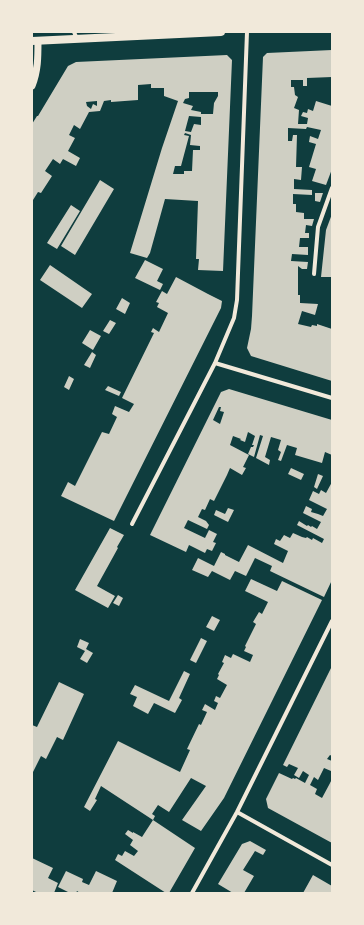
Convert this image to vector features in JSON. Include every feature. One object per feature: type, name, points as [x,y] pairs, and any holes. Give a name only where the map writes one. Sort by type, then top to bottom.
[{"type":"main road","points":[[35,41],[76,36],[221,32]]},
{"type":"street","points":[[132,524],[215,363],[234,318],[237,300],[247,32]]},
{"type":"street","points":[[32,86],[38,62],[35,41]]},
{"type":"street","points":[[314,274],[318,227],[332,188]]},
{"type":"street","points":[[215,363],[332,398]]},
{"type":"street","points":[[192,893],[237,812],[332,621]]},
{"type":"street","points":[[237,812],[332,865]]},
{"type":"building","points":[[332,50],[332,77],[307,78],[307,86],[303,86],[303,80],[291,80],[291,87],[294,87],[295,95],[298,97],[294,108],[299,110],[298,124],[307,124],[308,118],[301,116],[303,112],[307,113],[308,109],[313,111],[316,101],[332,106],[332,169],[326,185],[312,181],[316,169],[309,167],[316,144],[309,142],[310,136],[318,139],[321,130],[307,127],[306,129],[288,128],[288,141],[292,141],[293,135],[297,135],[296,167],[302,167],[301,180],[294,179],[294,189],[312,190],[312,195],[293,194],[293,204],[296,204],[296,212],[304,213],[304,219],[314,219],[312,226],[306,225],[305,233],[309,233],[309,238],[300,238],[299,247],[308,247],[308,255],[292,254],[291,261],[308,262],[307,269],[302,269],[298,266],[298,295],[300,295],[300,303],[318,304],[315,315],[302,311],[298,324],[311,327],[312,325],[317,326],[317,324],[332,329],[332,381],[251,356],[247,348],[252,316],[263,57],[267,53]]},
{"type":"building","points":[[227,55],[232,60],[223,271],[198,270],[199,259],[196,259],[198,201],[165,199],[150,253],[147,258],[130,253],[178,101],[164,96],[164,88],[151,88],[151,84],[138,85],[138,100],[111,102],[111,100],[104,101],[100,111],[89,112],[80,129],[74,125],[69,135],[75,138],[68,151],[80,158],[76,166],[63,159],[60,164],[53,159],[45,171],[52,176],[41,193],[38,192],[33,200],[32,199],[32,124],[68,66],[76,62]],"holes":[[[189,92],[218,92],[218,96],[214,103],[213,114],[201,114],[201,112],[191,110],[193,106],[183,103],[185,99],[189,98]],[[97,101],[97,106],[93,104],[91,109],[87,106],[86,102]],[[189,116],[201,117],[201,125],[194,124],[191,132],[185,131]],[[185,133],[191,135],[190,145],[200,146],[200,150],[193,150],[192,171],[184,171],[184,174],[173,174],[175,166],[181,166],[189,136],[184,135]]]},
{"type":"building","points":[[100,180],[114,189],[75,255],[61,246]]},
{"type":"building","points":[[315,193],[323,193],[320,202],[315,201]]},
{"type":"building","points":[[71,205],[80,211],[57,249],[47,243]]},
{"type":"building","points":[[332,214],[332,277],[321,277],[326,230]]},
{"type":"building","points":[[145,260],[163,269],[157,281],[163,284],[160,290],[135,278]]},
{"type":"building","points":[[50,265],[92,294],[82,308],[40,280]]},
{"type":"building","points":[[176,277],[222,301],[221,308],[114,521],[61,496],[68,482],[75,486],[102,432],[109,434],[117,417],[112,414],[115,406],[129,412],[134,404],[122,398],[154,333],[151,332],[153,328],[159,332],[168,313],[157,307],[159,303],[156,302],[162,291],[167,294]]},
{"type":"building","points":[[122,298],[130,303],[125,314],[116,309]]},
{"type":"building","points":[[110,320],[116,323],[109,334],[103,331]]},
{"type":"building","points":[[90,330],[101,336],[93,350],[82,343]]},
{"type":"building","points":[[92,352],[96,355],[90,368],[84,365]]},
{"type":"building","points":[[69,376],[74,379],[69,390],[64,387]]},
{"type":"building","points":[[108,386],[121,392],[119,396],[105,390]]},
{"type":"building","points":[[229,389],[332,420],[332,455],[325,452],[322,463],[295,455],[297,448],[287,445],[281,461],[278,460],[281,452],[278,450],[281,440],[271,437],[265,457],[270,460],[269,465],[256,458],[263,436],[260,435],[254,457],[248,454],[251,447],[254,445],[252,445],[255,436],[248,432],[245,442],[233,436],[230,445],[249,455],[243,467],[246,468],[242,475],[230,468],[214,501],[210,499],[205,510],[202,509],[198,517],[206,521],[209,525],[207,529],[188,520],[184,528],[205,538],[209,530],[217,534],[213,542],[216,543],[212,551],[207,549],[205,553],[189,545],[186,552],[150,535],[221,392]],"holes":[[[219,407],[221,407],[220,411],[224,412],[220,424],[213,420]]]},
{"type":"building","points":[[291,468],[304,474],[301,480],[288,474]]},
{"type":"building","points":[[318,474],[323,476],[317,489],[314,487]]},
{"type":"building","points":[[332,482],[332,580],[324,597],[270,571],[272,566],[255,558],[246,576],[235,571],[230,580],[212,571],[208,577],[192,570],[198,558],[214,566],[221,552],[239,562],[248,545],[283,563],[288,551],[274,544],[276,539],[280,541],[284,535],[290,538],[293,533],[312,540],[313,538],[322,543],[324,539],[297,525],[299,521],[307,526],[312,526],[317,529],[321,522],[303,513],[306,506],[312,509],[311,512],[323,516],[327,509],[309,500],[313,491],[319,494],[321,490],[326,493]]},
{"type":"building","points":[[228,508],[234,510],[228,522],[214,515],[216,510],[225,514]]},
{"type":"building","points":[[110,528],[124,535],[97,586],[115,596],[108,608],[75,590]]},
{"type":"building","points":[[251,579],[277,591],[282,581],[322,600],[224,798],[201,831],[182,820],[206,786],[191,778],[169,812],[158,805],[152,814],[155,816],[153,820],[101,786],[95,799],[97,800],[90,811],[84,807],[118,741],[180,772],[190,750],[187,749],[199,724],[201,725],[207,712],[202,710],[205,704],[215,710],[218,703],[214,701],[216,696],[220,698],[227,685],[217,679],[224,663],[222,662],[225,655],[231,658],[233,654],[250,662],[253,655],[244,651],[245,646],[256,624],[253,622],[259,612],[262,614],[268,602],[245,591]]},
{"type":"building","points":[[118,595],[123,598],[119,606],[113,603]]},
{"type":"building","points":[[212,616],[220,620],[214,631],[206,627]]},
{"type":"building","points":[[201,638],[207,641],[196,663],[190,660]]},
{"type":"building","points":[[80,639],[89,643],[86,649],[93,653],[87,663],[80,659],[85,651],[77,647]]},
{"type":"building","points":[[332,666],[332,756],[330,755],[327,759],[332,761],[332,770],[331,771],[324,768],[318,780],[314,777],[310,785],[317,789],[315,794],[322,798],[332,779],[332,843],[268,808],[266,799],[279,773],[292,779],[296,778],[305,783],[309,775],[303,771],[299,778],[294,775],[298,768],[289,764],[287,767],[283,765]]},
{"type":"building","points":[[184,671],[190,674],[179,698],[182,700],[175,713],[154,703],[148,714],[133,706],[137,697],[130,694],[135,685],[169,701]]},
{"type":"building","points":[[59,682],[84,694],[63,740],[57,737],[46,759],[41,756],[32,774],[32,725],[37,727]]},
{"type":"building","points":[[153,820],[195,848],[169,893],[166,893],[115,860],[118,854],[122,856],[125,851],[134,856],[138,851],[130,845],[133,840],[125,834],[128,830],[142,837]]},
{"type":"building","points":[[250,841],[266,850],[263,855],[255,851],[243,870],[254,876],[244,893],[233,893],[218,884],[242,844]]},
{"type":"building","points":[[32,858],[53,868],[48,878],[58,883],[54,893],[38,893],[32,890]]},
{"type":"building","points":[[66,871],[83,879],[82,882],[89,885],[96,871],[117,881],[112,893],[80,893],[77,891],[76,893],[70,893],[58,887]]},
{"type":"building","points":[[313,875],[332,886],[332,893],[303,893]]}]
